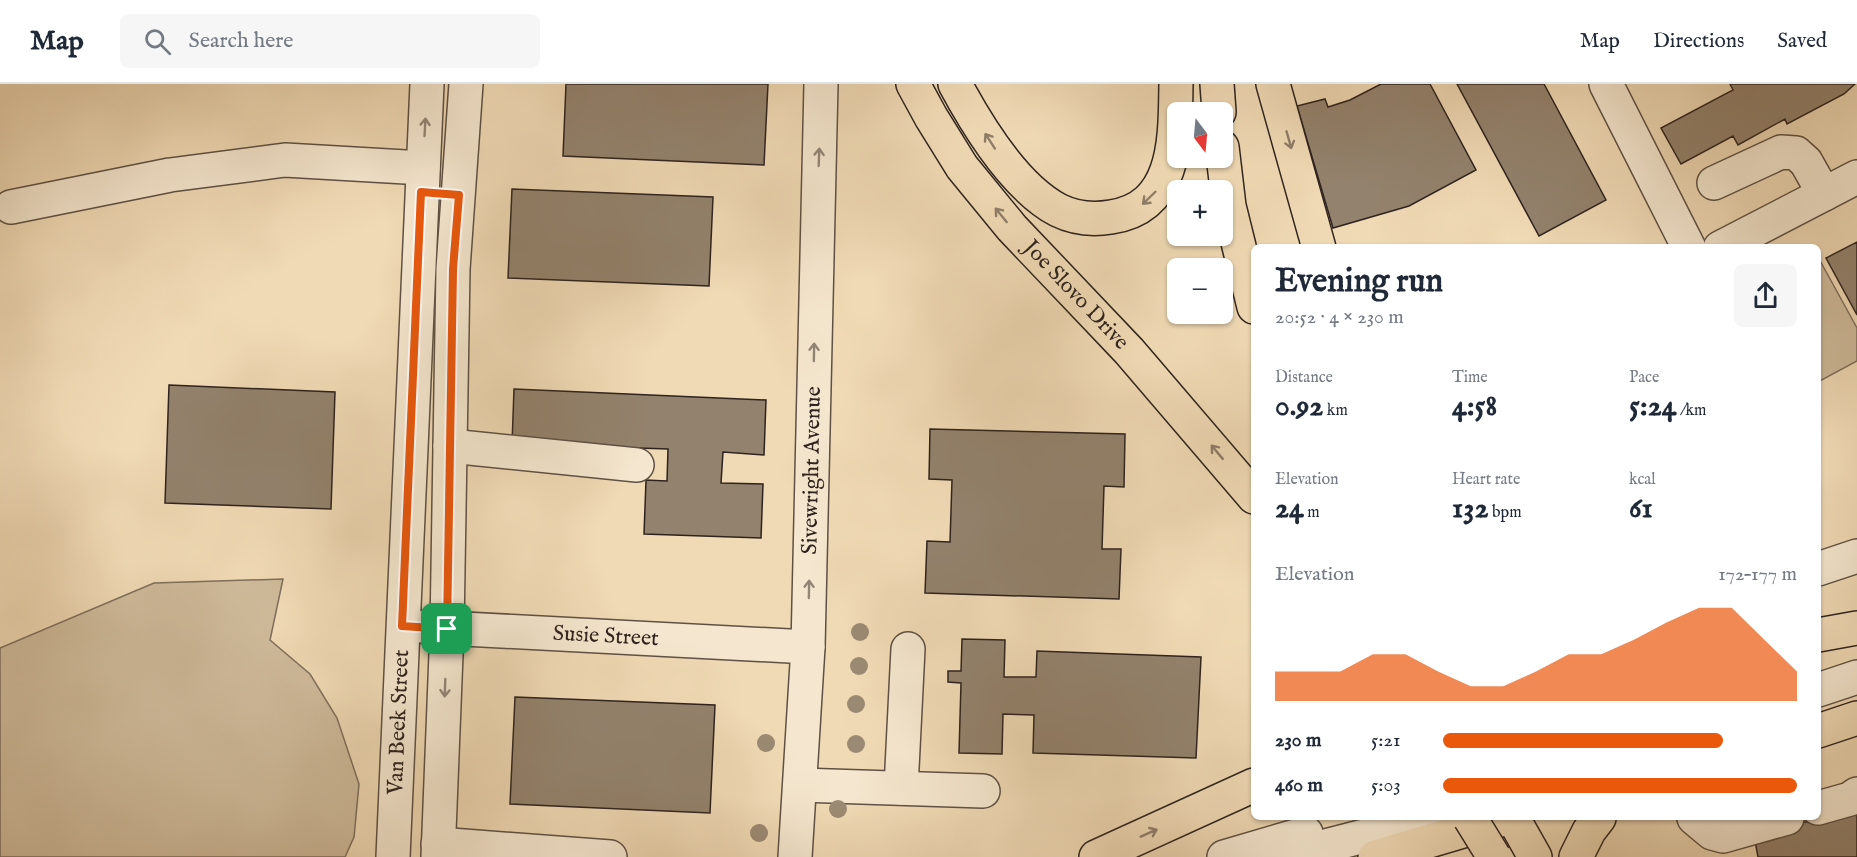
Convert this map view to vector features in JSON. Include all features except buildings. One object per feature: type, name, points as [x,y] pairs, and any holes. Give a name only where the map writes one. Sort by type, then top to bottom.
[{"type":"main road","name":"Joe Slovo Drive","points":[[913,84],[962,167],[1012,228],[1129,351],[1251,493]]},
{"type":"main road","points":[[955,84],[993,147],[1026,185],[1057,209],[1074,216],[1098,219],[1119,216],[1139,208],[1163,181],[1168,172],[1175,131],[1176,84]]},
{"type":"main road","points":[[1217,84],[1218,102]]},
{"type":"main road","points":[[1274,84],[1318,244]]},
{"type":"main road","points":[[1224,168],[1229,207],[1251,295]]},
{"type":"main road","points":[[1821,634],[1857,628]]},
{"type":"main road","points":[[1821,729],[1857,718]]},
{"type":"main road","points":[[1096,857],[1251,786]]},
{"type":"main road","points":[[1514,820],[1535,857]]},
{"type":"main road","points":[[1531,820],[1551,857]]},
{"type":"main road","points":[[1576,857],[1589,831],[1597,820]]},
{"type":"main road","points":[[1375,857],[1474,821]]},
{"type":"main road","points":[[1474,821],[1489,857]]},
{"type":"main road","points":[[1474,821],[1494,857]]},
{"type":"street","name":"Van Beek Street","points":[[393,857],[427,84]]},
{"type":"street","name":"Van Beek Street","points":[[438,850],[447,629],[453,269],[466,84]]},
{"type":"street","name":"Sivewright Avenue","points":[[795,857],[808,647],[821,84]]},
{"type":"street","points":[[1606,84],[1687,244]]},
{"type":"street","points":[[1714,183],[1781,152],[1796,153],[1806,162],[1824,195]]},
{"type":"street","points":[[11,207],[170,175],[285,160],[422,180],[459,195]]},
{"type":"street","points":[[1728,244],[1857,177]]},
{"type":"street","points":[[412,421],[451,432],[637,465]]},
{"type":"street","points":[[1821,568],[1857,556]]},
{"type":"street","name":"Susie Street","points":[[402,626],[808,647]]},
{"type":"street","points":[[901,788],[908,649]]},
{"type":"street","points":[[1821,689],[1857,677]]},
{"type":"street","points":[[1821,706],[1857,695]]},
{"type":"street","points":[[800,785],[983,791]]},
{"type":"street","points":[[1821,807],[1850,799],[1857,794]]},
{"type":"street","points":[[1224,857],[1352,820]]},
{"type":"street","points":[[1283,857],[1426,820]]},
{"type":"street","points":[[1697,820],[1712,832],[1723,836],[1780,820]]},
{"type":"street","points":[[438,850],[610,857]]},
{"type":"shaded area","points":[[1821,262],[1857,328],[1857,361],[1821,380]]},
{"type":"shaded area","points":[[283,579],[270,640],[310,674],[337,718],[359,784],[354,837],[345,857],[0,857],[0,648],[154,583]]},
{"type":"route","points":[[421,192],[459,195],[453,269],[447,629],[402,626],[421,192]]}]
